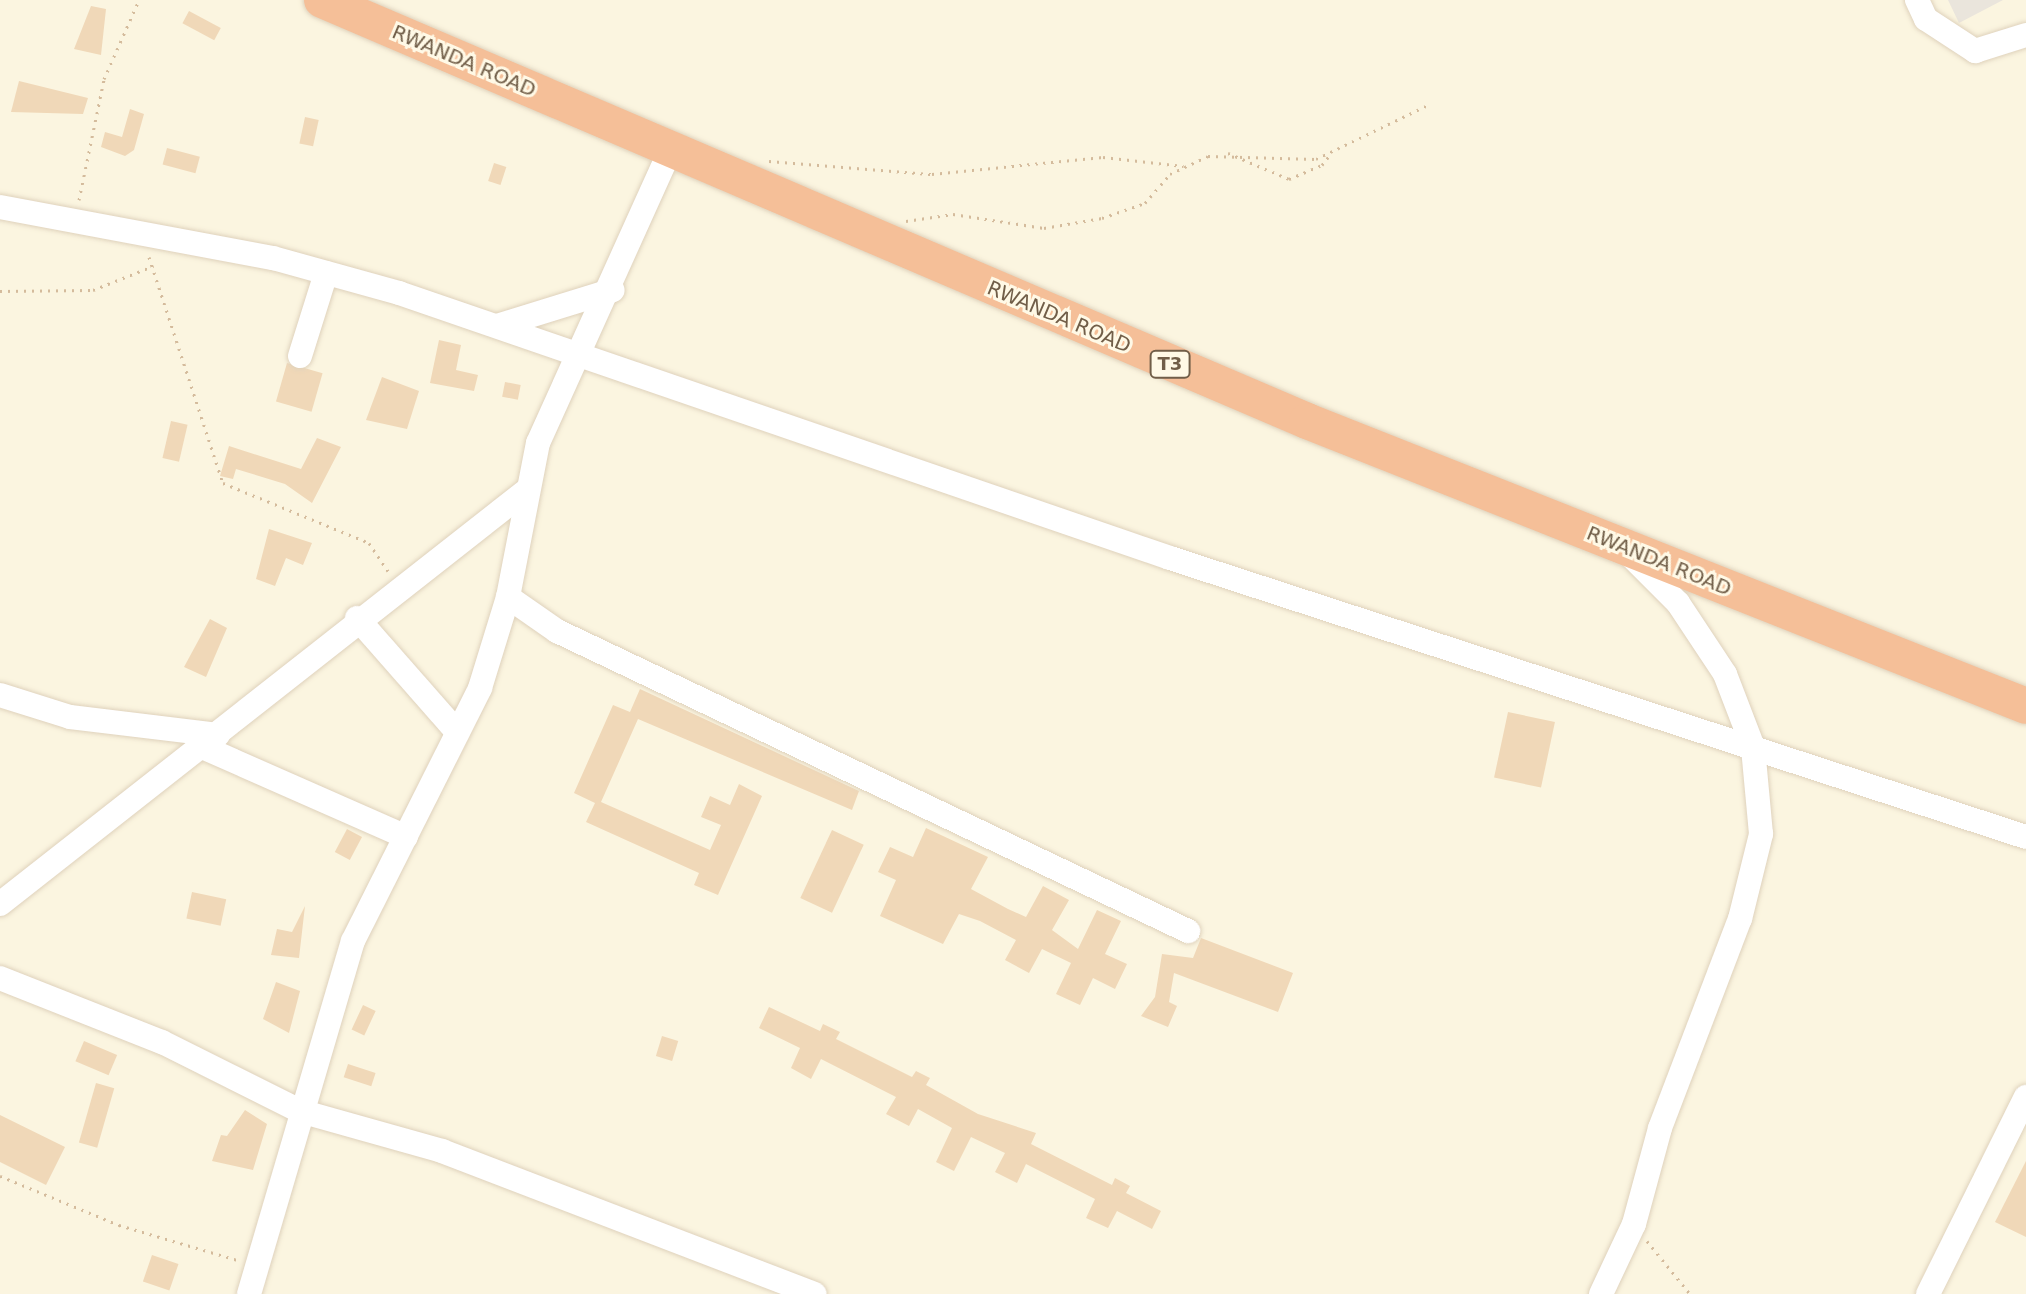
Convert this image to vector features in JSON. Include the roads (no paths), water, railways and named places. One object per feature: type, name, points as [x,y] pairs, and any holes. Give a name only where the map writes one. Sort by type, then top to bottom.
[{"type":"highway","name":"RWANDA ROAD","points":[[322,0],[875,240],[2026,706]]},
{"type":"street","points":[[1917,0],[1926,19],[1975,51],[2026,35]]},
{"type":"street","points":[[249,1294],[300,1111],[353,941],[484,676],[508,597],[527,490],[549,414],[613,290],[671,149]]},
{"type":"street","points":[[0,207],[133,229],[326,273],[497,326],[581,357],[2026,837]]},
{"type":"street","points":[[300,356],[326,273]]},
{"type":"street","points":[[497,326],[613,290]]},
{"type":"street","points":[[0,904],[209,740],[395,587],[527,490]]},
{"type":"street","points":[[1601,1294],[1634,1224],[1660,1128],[1755,872],[1760,808],[1753,747],[1706,642],[1618,543]]},
{"type":"street","points":[[508,597],[557,631],[1188,931]]},
{"type":"street","points":[[357,618],[457,732]]},
{"type":"street","points":[[0,695],[70,717],[209,740],[406,837]]},
{"type":"street","points":[[0,978],[173,1048],[300,1111],[442,1151],[814,1294]]},
{"type":"street","points":[[1928,1294],[2026,1097]]}]
